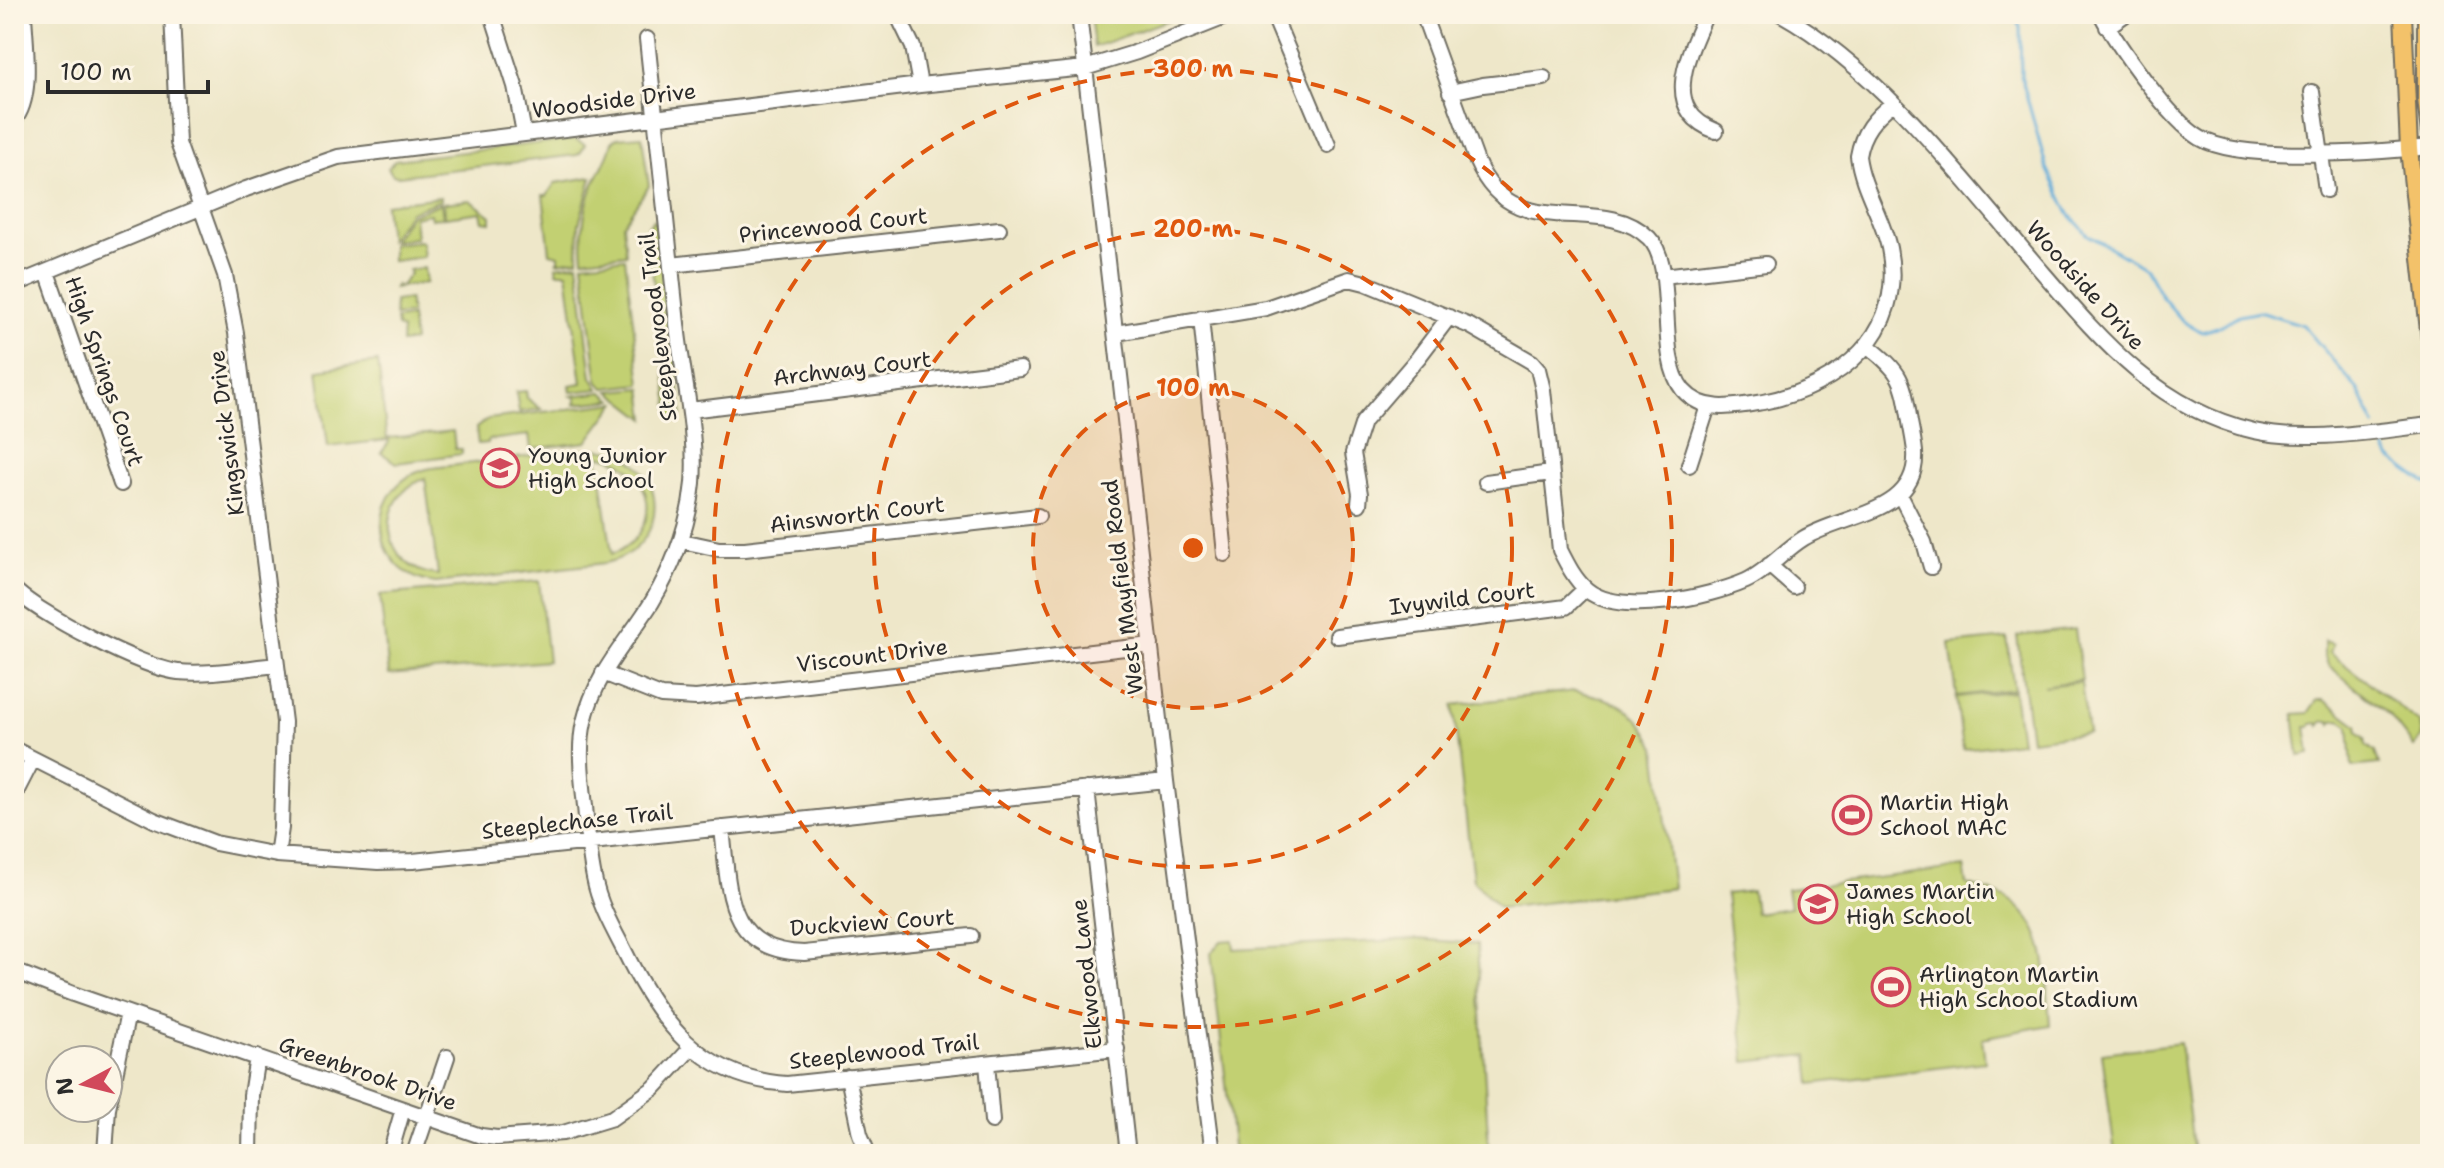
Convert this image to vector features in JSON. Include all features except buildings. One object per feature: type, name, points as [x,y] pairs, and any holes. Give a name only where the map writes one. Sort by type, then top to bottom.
[{"type":"main road","points":[[2403,14],[2409,149],[2430,340]]},
{"type":"main road","points":[[2426,14],[2426,98],[2430,133]]},
{"type":"street","points":[[14,120],[20,114],[26,97],[24,14]]},
{"type":"street","name":"Kingswick Drive","points":[[172,14],[178,143],[225,275],[236,333],[284,722],[281,828],[277,855]]},
{"type":"street","points":[[492,14],[515,86],[524,133]]},
{"type":"street","points":[[897,14],[913,47],[920,85]]},
{"type":"street","name":"West Mayfield Road","points":[[1079,14],[1166,781],[1213,1154]]},
{"type":"street","name":"Woodside Drive","points":[[14,285],[246,189],[338,157],[920,85],[1085,68],[1137,52],[1233,14]]},
{"type":"street","points":[[1273,14],[1328,145]]},
{"type":"street","points":[[1423,14],[1484,180],[1500,196],[1520,207],[1542,213],[1627,222],[1651,240],[1663,276],[1675,377],[1693,399],[1708,406],[1742,405],[1801,392],[1830,378],[1868,346],[1881,326],[1886,311],[1891,261],[1858,156],[1871,122],[1892,104]]},
{"type":"street","points":[[1706,14],[1686,60],[1683,85],[1689,114],[1695,121],[1716,131]]},
{"type":"street","name":"Woodside Drive","points":[[1781,14],[1825,43],[1892,104],[1948,162],[2101,340],[2148,381],[2209,417],[2256,431],[2344,434],[2430,425]]},
{"type":"street","points":[[2126,14],[2104,20],[2165,105],[2201,139],[2230,150],[2282,153],[2430,147]]},
{"type":"street","name":"Steeplewood Trail","points":[[647,39],[690,410],[693,486],[682,541],[651,603],[603,673],[584,723],[581,747],[588,841],[600,898],[641,986],[671,1028],[691,1048],[733,1072],[767,1082],[787,1084],[1117,1049]]},
{"type":"street","points":[[1450,92],[1544,78]]},
{"type":"street","points":[[2312,92],[2326,190]]},
{"type":"street","name":"Princewood Court","points":[[671,265],[999,229]]},
{"type":"street","points":[[1663,276],[1766,264]]},
{"type":"street","name":"High Springs Court","points":[[47,272],[121,484]]},
{"type":"street","points":[[1116,333],[1266,308],[1349,279],[1449,317],[1532,362],[1538,369],[1543,390],[1560,550],[1585,589],[1597,596],[1633,605],[1664,602],[1745,581],[1807,536],[1885,505],[1900,495],[1910,483],[1915,454],[1907,402],[1893,367],[1868,346]]},
{"type":"street","points":[[1359,504],[1353,453],[1363,422],[1449,317]]},
{"type":"street","points":[[1201,318],[1225,554]]},
{"type":"street","name":"Archway Court","points":[[690,410],[1020,369]]},
{"type":"street","points":[[1689,465],[1708,406]]},
{"type":"street","points":[[1486,482],[1551,473]]},
{"type":"street","points":[[1900,495],[1924,542],[1931,567]]},
{"type":"street","name":"Ainsworth Court","points":[[682,541],[719,549],[745,549],[1038,516]]},
{"type":"street","points":[[1769,565],[1794,587]]},
{"type":"street","points":[[14,589],[49,613],[130,657],[157,668],[198,672],[277,665]]},
{"type":"street","name":"Ivywild Court","points":[[1337,636],[1566,607],[1585,589]]},
{"type":"street","name":"Viscount Drive","points":[[603,673],[661,696],[696,698],[1151,645]]},
{"type":"street","name":"Steeplechase Trail","points":[[14,749],[154,820],[215,843],[277,855],[378,862],[413,861],[1166,781]]},
{"type":"street","points":[[14,796],[33,759]]},
{"type":"street","name":"Elkwood Lane","points":[[1087,789],[1128,1154]]},
{"type":"street","name":"Duckview Court","points":[[722,828],[734,910],[750,936],[772,949],[804,953],[971,936]]},
{"type":"street","name":"Greenbrook Drive","points":[[14,971],[428,1118],[481,1136],[497,1138],[563,1133],[612,1118],[654,1088],[691,1048]]},
{"type":"street","points":[[121,1044],[128,1013]]},
{"type":"street","points":[[250,1154],[250,1109],[257,1057]]},
{"type":"street","points":[[414,1154],[447,1057]]},
{"type":"street","points":[[987,1063],[992,1121]]},
{"type":"street","points":[[848,1077],[860,1134],[868,1154]]},
{"type":"street","points":[[390,1154],[403,1109]]},
{"type":"street","points":[[105,1154],[107,1124]]},
{"type":"green space","points":[[1090,14],[1185,14],[1094,47]]},
{"type":"green space","points":[[642,136],[649,186],[623,224],[626,254],[583,259],[584,217],[593,186],[612,142],[617,138]]},
{"type":"green space","points":[[575,139],[585,144],[577,155],[398,176],[388,168],[395,160]]},
{"type":"green space","points":[[592,177],[579,224],[578,259],[556,262],[559,255],[550,253],[543,195],[547,195],[555,183]]},
{"type":"green space","points":[[441,197],[441,200],[410,212],[389,240],[385,204]]},
{"type":"green space","points":[[470,200],[491,216],[491,222],[483,221],[481,212],[445,217],[444,203]]},
{"type":"green space","points":[[441,203],[443,217],[431,219],[430,214],[414,217],[416,238],[392,241],[411,215]]},
{"type":"green space","points":[[653,220],[659,227],[682,414],[677,421],[670,414],[647,229]]},
{"type":"green space","points":[[422,241],[424,257],[392,261],[392,244]]},
{"type":"green space","points":[[625,258],[641,384],[605,388],[597,376],[583,263]]},
{"type":"green space","points":[[578,263],[592,377],[599,389],[571,392],[570,385],[582,383],[567,272],[557,272],[556,266]]},
{"type":"green space","points":[[424,268],[426,283],[394,288],[396,285],[400,287],[410,274],[409,270]]},
{"type":"green space","points":[[409,299],[411,314],[395,316],[394,301]]},
{"type":"green space","points":[[411,317],[414,341],[401,343],[402,330],[397,327],[396,319]]},
{"type":"green space","points":[[378,362],[387,440],[328,447],[318,370]]},
{"type":"green space","points":[[642,388],[646,419],[610,391]]},
{"type":"green space","points":[[526,391],[527,398],[541,409],[519,412],[516,392]]},
{"type":"green space","points":[[603,392],[613,400],[575,404],[577,398],[572,396]]},
{"type":"green space","points":[[616,403],[587,442],[531,449],[529,435],[478,444],[476,428],[488,419]]},
{"type":"green space","points":[[453,431],[455,449],[462,449],[462,454],[397,463],[381,453],[389,438]]},
{"type":"green space","points":[[590,449],[616,452],[635,463],[648,480],[654,499],[653,519],[645,538],[629,553],[605,563],[436,583],[413,576],[396,563],[386,546],[382,527],[384,508],[394,490],[409,476],[432,468]],"holes":[[[598,457],[619,462],[633,473],[643,486],[647,501],[646,517],[640,532],[629,544],[612,554]],[[425,478],[438,574],[438,575],[419,570],[404,561],[390,532],[391,516],[397,501],[408,488]]]},
{"type":"green space","points":[[539,581],[548,661],[389,675],[380,595]]},
{"type":"green space","points":[[2075,629],[2082,680],[2043,686],[2081,682],[2088,733],[2031,740],[2017,636]]},
{"type":"green space","points":[[2007,638],[2014,689],[1957,696],[1950,644]]},
{"type":"green space","points":[[2324,641],[2333,644],[2330,653],[2420,723],[2422,737],[2414,747],[2390,716],[2328,665]]},
{"type":"green space","points":[[1575,691],[1614,702],[1633,714],[1642,723],[1656,748],[1673,888],[1500,908],[1473,880],[1453,705]]},
{"type":"green space","points":[[2014,691],[2021,742],[1963,749],[1956,697]]},
{"type":"green space","points":[[2317,700],[2324,700],[2357,725],[2358,732],[2375,752],[2379,764],[2352,767],[2349,726],[2341,720],[2306,727],[2310,754],[2299,756],[2294,714],[2308,713]]},
{"type":"green space","name":"Arlington Martin High School Stadium","points":[[1964,867],[1967,884],[2008,899],[2032,924],[2044,956],[2050,1025],[1982,1038],[1985,1062],[1811,1084],[1808,1055],[1745,1062],[1726,894],[1752,891],[1755,913],[1790,908],[1787,889]]},
{"type":"green space","points":[[1418,939],[1477,944],[1489,1153],[1234,1154],[1211,953],[1221,941],[1233,940],[1234,949]]},
{"type":"green space","points":[[2180,1043],[2194,1154],[2115,1154],[2102,1053]]},
{"type":"waterway","points":[[2012,14],[2020,27],[2021,76],[2046,166],[2069,214],[2088,235],[2146,268],[2162,297],[2182,320],[2202,332],[2239,315],[2259,311],[2303,325],[2358,390],[2375,426]]},
{"type":"waterway","points":[[2380,436],[2390,458],[2430,484]]},
{"type":"place","name":"Young Junior High School","points":[[500,468]]},
{"type":"place","name":"Martin High School MAC","points":[[1852,815]]},
{"type":"place","name":"James Martin High School","points":[[1818,904]]},
{"type":"place","name":"Arlington Martin High School Stadium","points":[[1891,987]]}]
